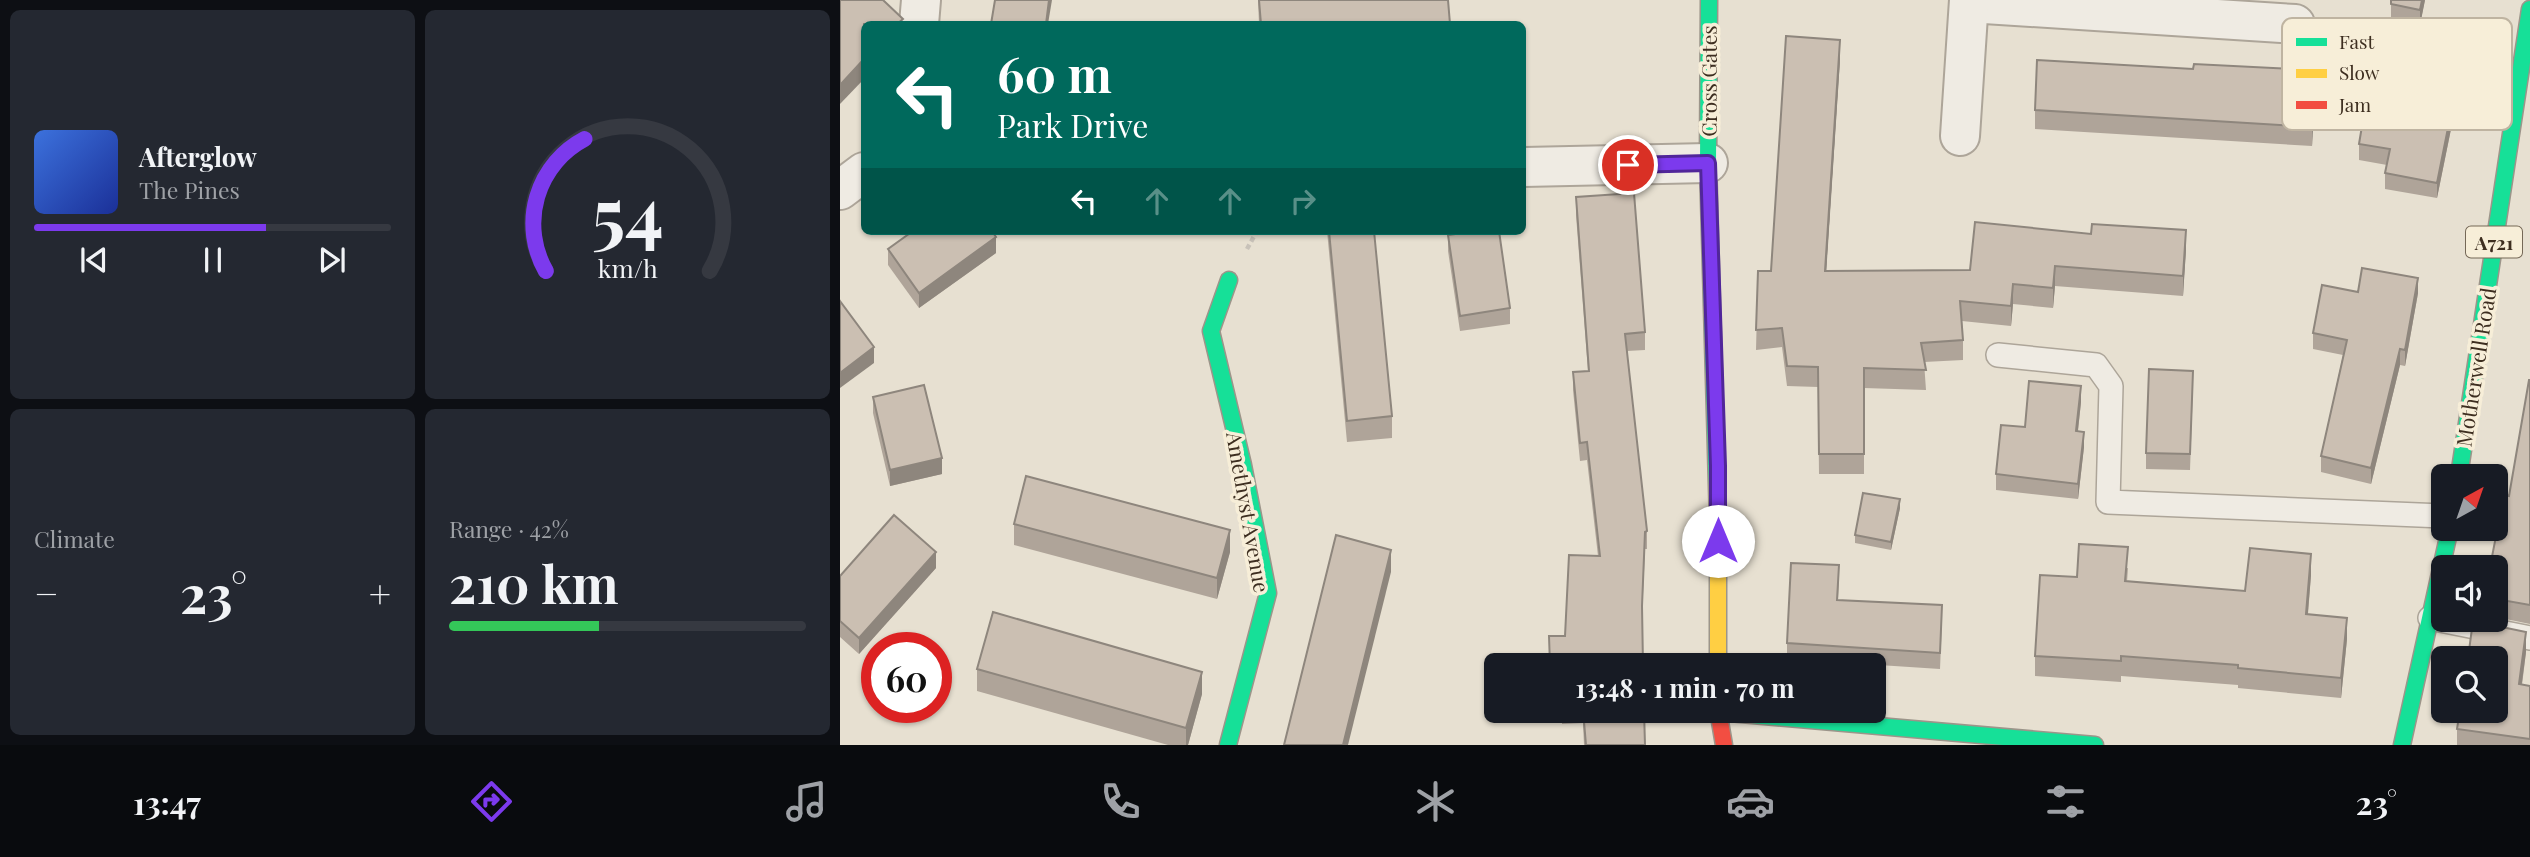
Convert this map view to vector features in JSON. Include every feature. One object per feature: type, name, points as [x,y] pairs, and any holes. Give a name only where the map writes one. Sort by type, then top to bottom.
[{"type":"main road","name":"Cross Gates","points":[[1709,0],[1708,163],[1718,466],[1718,653]]},
{"type":"main road","name":"Motherwell Road","points":[[2512,127],[2530,9]]},
{"type":"main road","name":"Motherwell Road","points":[[2461,464],[2512,130]]},
{"type":"main road","name":"Amethyst Avenue","points":[[1228,745],[1268,593],[1211,331],[1229,280]]},
{"type":"main road","points":[[2402,745],[2447,541]]},
{"type":"main road","points":[[1720,723],[1724,745]]},
{"type":"main road","points":[[1851,723],[2095,745]]},
{"type":"street","points":[[919,21],[921,0]]},
{"type":"street","points":[[1960,136],[1969,1],[2282,23]]},
{"type":"street","points":[[1526,167],[1708,163]]},
{"type":"street","points":[[840,190],[861,174]]},
{"type":"lane","points":[[1998,355],[2096,365],[2111,386],[2108,502],[2431,515]]},
{"type":"lane","points":[[2430,618],[2530,638]]},
{"type":"building","points":[[840,0],[883,0],[903,19],[861,21],[861,62],[840,85]]},
{"type":"building","points":[[995,0],[1049,0],[1046,21],[992,21]]},
{"type":"building","points":[[1259,0],[1448,0],[1450,21],[1261,21]]},
{"type":"building","points":[[2391,0],[2422,0],[2420,10],[2391,4]]},
{"type":"building","points":[[1786,36],[1840,40],[1825,271],[1970,270],[1975,222],[2091,234],[2092,224],[2186,230],[2183,276],[2055,266],[2053,288],[2013,284],[2011,306],[1960,301],[1963,340],[1921,343],[1926,370],[1864,368],[1864,454],[1819,454],[1818,367],[1787,366],[1782,328],[1756,330],[1758,271],[1771,271]]},
{"type":"building","points":[[2037,60],[2193,69],[2194,64],[2282,68],[2282,125],[2035,110]]},
{"type":"building","points":[[2361,130],[2448,130],[2437,183],[2385,173],[2390,149],[2359,144]]},
{"type":"building","points":[[1634,193],[1645,332],[1625,334],[1647,531],[1642,606],[1643,653],[1550,653],[1549,636],[1565,636],[1569,555],[1600,556],[1587,442],[1580,443],[1573,372],[1589,371],[1576,197]]},
{"type":"building","points":[[907,235],[996,237],[919,293],[888,249]]},
{"type":"building","points":[[1329,235],[1374,235],[1392,416],[1347,421]]},
{"type":"building","points":[[1448,235],[1500,235],[1510,308],[1460,316]]},
{"type":"building","points":[[2362,268],[2418,278],[2405,350],[2400,349],[2371,468],[2321,456],[2347,340],[2313,333],[2322,285],[2358,292]]},
{"type":"building","points":[[840,301],[874,347],[840,373]]},
{"type":"building","points":[[2149,369],[2193,371],[2190,454],[2146,453]]},
{"type":"building","points":[[2530,380],[2530,605],[2508,601],[2508,555],[2492,555],[2495,541],[2508,541],[2509,496]]},
{"type":"building","points":[[2029,381],[2081,386],[2076,431],[2084,432],[2078,484],[1996,474],[2001,425],[2025,427]]},
{"type":"building","points":[[924,385],[942,458],[890,470],[873,397]]},
{"type":"building","points":[[1026,476],[1230,530],[1217,578],[1014,524]]},
{"type":"building","points":[[1863,493],[1900,499],[1891,542],[1855,535]]},
{"type":"building","points":[[894,515],[936,552],[864,632],[861,632],[859,638],[840,621],[840,576]]},
{"type":"building","points":[[1336,535],[1391,550],[1343,745],[1284,745]]},
{"type":"building","points":[[2079,544],[2128,547],[2125,581],[2245,591],[2250,548],[2311,554],[2306,614],[2347,618],[2341,678],[2238,668],[2238,665],[2121,656],[2121,661],[2035,656],[2040,575],[2077,577]]},
{"type":"building","points":[[1791,563],[1839,565],[1837,600],[1942,605],[1940,653],[1787,643]]},
{"type":"building","points":[[993,612],[1202,672],[1186,728],[977,669]]},
{"type":"building","points":[[2508,628],[2526,632],[2519,684],[2530,686],[2530,739],[2457,729],[2458,723],[2508,723],[2508,646],[2470,646],[2472,632],[2508,632]]},
{"type":"building","points":[[1584,723],[1644,723],[1645,745],[1586,745]]},
{"type":"traffic: fast","points":[[1709,0],[1708,163],[1718,522]]},
{"type":"traffic: fast","points":[[2512,127],[2530,9]]},
{"type":"traffic: fast","points":[[2461,464],[2512,130]]},
{"type":"traffic: fast","points":[[1228,745],[1268,593],[1243,465],[1211,331],[1229,280]]},
{"type":"traffic: fast","points":[[2402,745],[2447,541]]},
{"type":"traffic: fast","points":[[1844,723],[2095,745]]},
{"type":"traffic: slow","points":[[1718,522],[1718,653]]},
{"type":"traffic: jam","points":[[1720,723],[1724,745]]},
{"type":"route","points":[[1628,165],[1708,163],[1718,541]]}]
